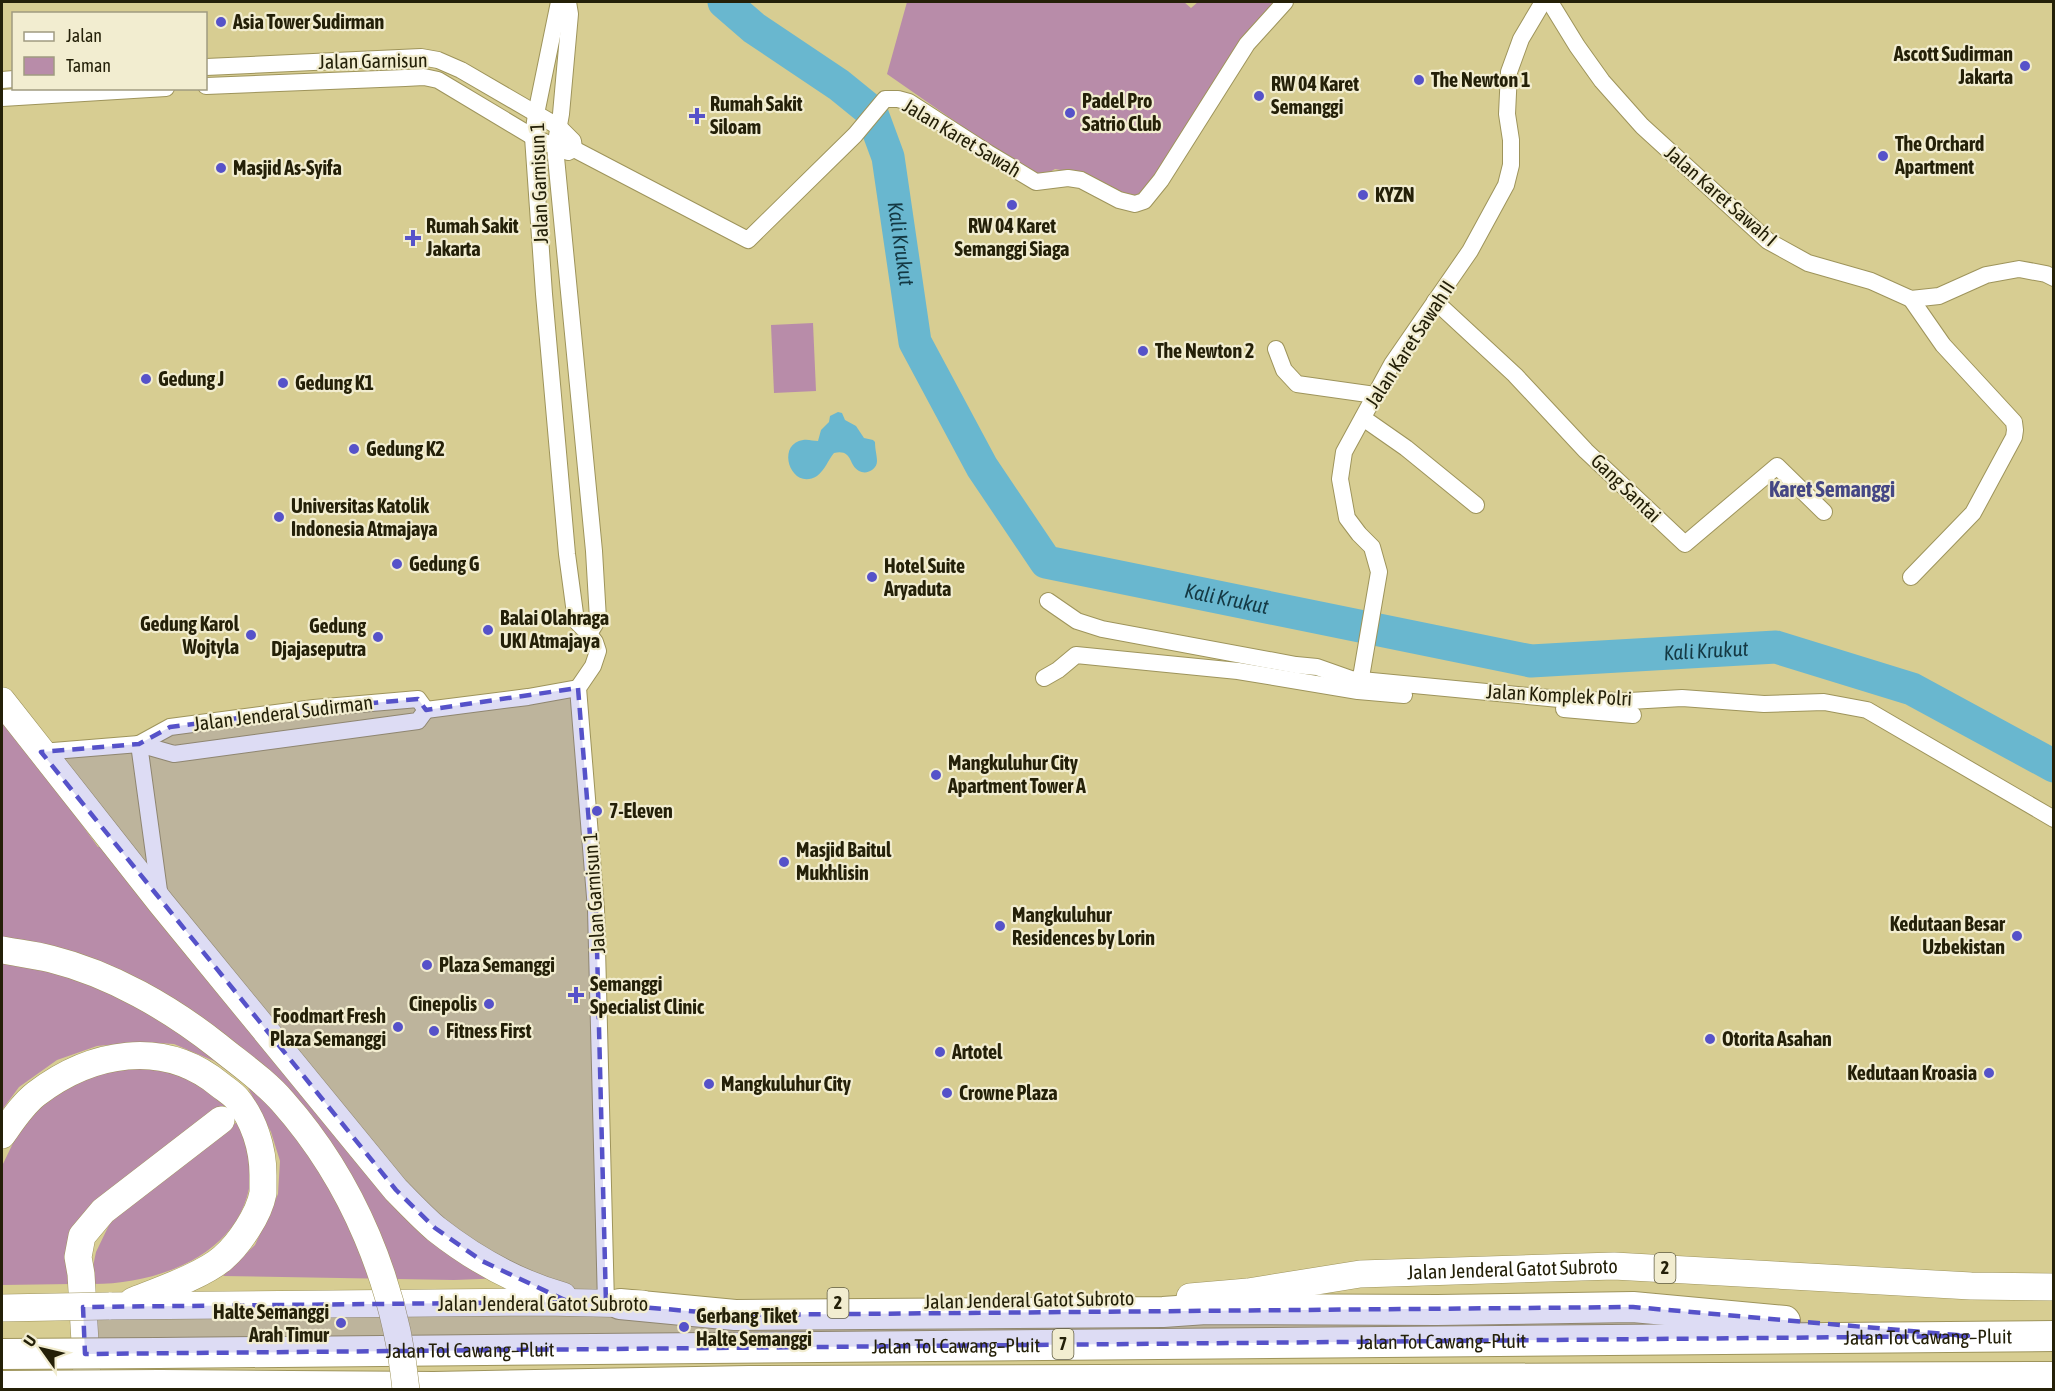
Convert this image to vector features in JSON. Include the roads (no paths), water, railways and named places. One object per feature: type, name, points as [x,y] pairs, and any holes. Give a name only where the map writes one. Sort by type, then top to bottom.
[{"type":"highway","points":[[2,701],[160,903],[285,1072],[435,1228],[482,1261],[549,1293],[605,1304],[735,1315],[1151,1312],[1206,1309],[1437,1310],[1633,1307],[1968,1336]]},
{"type":"highway","points":[[2,950],[51,959],[115,982],[148,999],[192,1026],[248,1070],[282,1101],[322,1152],[355,1209],[387,1287],[404,1366],[406,1389]]},
{"type":"highway","points":[[2,1135],[16,1115],[36,1094],[65,1075],[98,1061],[135,1054],[172,1059],[208,1075],[237,1098],[253,1126],[263,1156],[263,1194],[247,1231],[222,1259],[191,1276],[115,1306]]},
{"type":"highway","points":[[87,1389],[81,1274],[78,1257],[82,1236],[103,1211],[221,1120]]},
{"type":"highway","name":"Jalan Jenderal Gatot Subroto","points":[[2,1308],[544,1302],[804,1304],[1188,1298],[1248,1292],[1360,1274],[1614,1266],[1971,1286],[2054,1287]]},
{"type":"highway","name":"Jalan Tol Cawang–Pluit","points":[[2,1354],[2054,1336]]},
{"type":"highway","name":"Jalan Tol Cawang–Pluit","points":[[2,1386],[434,1387],[749,1381],[2054,1377]]},
{"type":"highway","points":[[1621,1389],[1684,1378]]},
{"type":"street","name":"Jalan Garnisun 1","points":[[559,2],[533,137],[567,554],[576,621],[590,634],[597,646],[597,657],[578,688],[596,909],[605,1304]]},
{"type":"street","name":"Jalan Garnisun 1","points":[[568,2],[570,14],[555,147],[598,618],[590,634]]},
{"type":"street","name":"Jalan Karet Sawah","points":[[574,149],[748,240],[855,135],[885,99],[898,99],[909,102],[1036,182],[1068,178],[1081,180],[1119,200],[1135,204],[1144,201],[1161,180],[1247,44],[1285,2]]},
{"type":"street","name":"Jalan Karet Sawah II","points":[[1361,679],[1378,572],[1372,547],[1347,518],[1340,479],[1344,452],[1392,364],[1470,250],[1506,185],[1510,165],[1507,114],[1509,72],[1521,39],[1543,2]]},
{"type":"street","name":"Jalan Karet Sawah I","points":[[1550,2],[1602,81],[1642,126],[1768,241],[1808,263],[1871,281],[1911,299]]},
{"type":"street","name":"Jalan Garnisun","points":[[207,68],[421,57],[438,60],[461,70],[559,127]]},
{"type":"street","name":"Jalan Garnisun","points":[[207,86],[424,77],[438,80],[533,137],[555,147]]},
{"type":"street","points":[[2,98],[133,90]]},
{"type":"street","name":"Jalan Karet Sawah","points":[[559,127],[573,141],[574,149]]},
{"type":"street","name":"Jalan Karet Sawah","points":[[555,147],[568,152],[574,149]]},
{"type":"street","points":[[1911,577],[1973,513],[2014,437],[2015,430],[2014,422],[1943,345],[1911,299],[1939,296],[1986,275],[2019,268],[2054,278]]},
{"type":"street","points":[[544,294],[569,292]]},
{"type":"street","name":"Gang Santai","points":[[1436,301],[1537,398],[1586,451],[1685,544],[1777,466],[1824,512]]},
{"type":"street","points":[[1276,349],[1284,370],[1297,384],[1375,395]]},
{"type":"street","points":[[550,358],[575,357]]},
{"type":"street","points":[[1363,418],[1406,448],[1476,505]]},
{"type":"street","name":"Jalan Komplek Polri","points":[[1048,601],[1077,621],[1102,629],[1317,667],[1351,679],[1570,700],[1630,701],[1682,698],[1764,704],[1824,702],[1867,710],[2054,819]]},
{"type":"street","points":[[1044,678],[1076,655],[1238,671],[1361,679],[1633,715]]},
{"type":"street","name":"Jalan Jenderal Sudirman","points":[[41,752],[139,744],[174,754],[418,722],[426,710],[578,688]]},
{"type":"street","name":"Jalan Jenderal Sudirman","points":[[139,744],[170,727],[314,708],[418,699],[426,710]]},
{"type":"street","points":[[139,744],[160,903]]},
{"type":"water","points":[[838,412],[842,413],[845,420],[856,426],[864,438],[875,442],[877,464],[871,471],[862,472],[856,468],[847,455],[840,452],[834,453],[817,476],[808,479],[800,478],[790,466],[788,457],[794,443],[803,440],[818,441],[821,430],[829,422],[830,416]]},
{"type":"waterway","name":"Kali Krukut","points":[[724,2],[754,28],[839,85],[871,111],[888,157],[915,342],[982,467],[1046,562],[1531,661],[1776,647],[1912,689],[2054,766]]},
{"type":"place","name":"Asia Tower Sudirman","points":[[221,22]]},
{"type":"place","name":"Ascott Sudirman Jakarta","points":[[2025,66]]},
{"type":"place","name":"The Newton 1","points":[[1419,80]]},
{"type":"place","name":"RW 04 Karet Semanggi","points":[[1259,96]]},
{"type":"place","name":"Padel Pro Satrio Club","points":[[1070,113]]},
{"type":"place","name":"Rumah Sakit Siloam","points":[[697,116]]},
{"type":"place","name":"The Orchard Apartment","points":[[1883,156]]},
{"type":"place","name":"Masjid As-Syifa","points":[[221,168]]},
{"type":"place","name":"KYZN","points":[[1363,195]]},
{"type":"place","name":"RW 04 Karet Semanggi Siaga","points":[[1012,205]]},
{"type":"place","name":"Rumah Sakit Jakarta","points":[[413,238]]},
{"type":"place","name":"The Newton 2","points":[[1143,351]]},
{"type":"place","name":"Gedung J","points":[[146,379]]},
{"type":"place","name":"Gedung K1","points":[[283,383]]},
{"type":"place","name":"Gedung K2","points":[[354,449]]},
{"type":"place","name":"Universitas Katolik Indonesia Atmajaya","points":[[279,517]]},
{"type":"place","name":"Gedung G","points":[[397,564]]},
{"type":"place","name":"Hotel Suite Aryaduta","points":[[872,577]]},
{"type":"place","name":"Balai Olahraga UKI Atmajaya","points":[[488,630]]},
{"type":"place","name":"Gedung Karol Wojtyla","points":[[251,635]]},
{"type":"place","name":"Gedung Djajaseputra","points":[[378,637]]},
{"type":"place","name":"Mangkuluhur City Apartment Tower A","points":[[936,775]]},
{"type":"place","name":"7-Eleven","points":[[597,811]]},
{"type":"place","name":"Masjid Baitul Mukhlisin","points":[[784,862]]},
{"type":"place","name":"Mangkuluhur Residences by Lorin","points":[[1000,926]]},
{"type":"place","name":"Kedutaan Besar Uzbekistan","points":[[2017,936]]},
{"type":"place","name":"Plaza Semanggi","points":[[427,965]]},
{"type":"place","name":"Semanggi Specialist Clinic","points":[[576,995]]},
{"type":"place","name":"Cinepolis","points":[[489,1004]]},
{"type":"place","name":"Foodmart Fresh Plaza Semanggi","points":[[398,1027]]},
{"type":"place","name":"Fitness First","points":[[434,1031]]},
{"type":"place","name":"Otorita Asahan","points":[[1710,1039]]},
{"type":"place","name":"Artotel","points":[[940,1052]]},
{"type":"place","name":"Kedutaan Kroasia","points":[[1989,1073]]},
{"type":"place","name":"Mangkuluhur City","points":[[709,1084]]},
{"type":"place","name":"Crowne Plaza","points":[[947,1093]]},
{"type":"place","name":"Halte Semanggi Arah Timur","points":[[341,1323]]},
{"type":"place","name":"Gerbang Tiket Halte Semanggi","points":[[684,1327]]},
{"type":"district","name":"Karet Semanggi","points":[[1832,489]]}]
